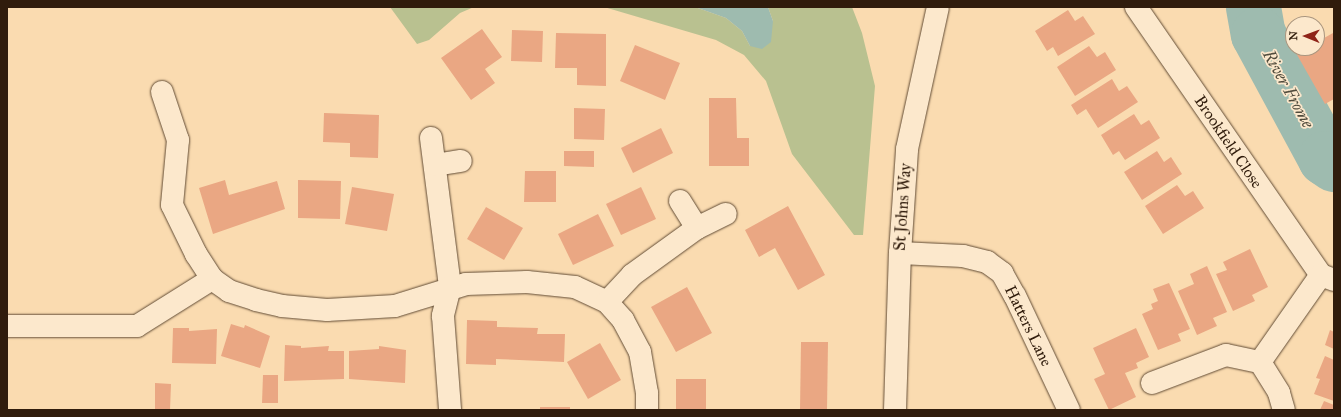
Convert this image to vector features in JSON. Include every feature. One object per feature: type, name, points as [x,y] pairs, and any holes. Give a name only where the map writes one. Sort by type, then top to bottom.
[{"type":"street","name":"St Johns Way","points":[[895,410],[900,253],[908,149],[938,7]]},
{"type":"street","name":"Brookfield Close","points":[[1136,7],[1328,278],[1260,362]]},
{"type":"street","points":[[162,92],[178,140],[172,205],[196,254],[212,279],[229,291],[256,300],[327,310],[395,306],[450,287],[527,282],[575,287],[607,302],[623,320],[640,352],[647,393],[647,410]]},
{"type":"street","points":[[431,138],[450,287],[443,316],[450,410]]},
{"type":"street","points":[[434,165],[461,162]]},
{"type":"street","points":[[680,201],[697,228]]},
{"type":"street","points":[[607,302],[632,274],[697,228],[726,214]]},
{"type":"street","name":"Hatters Lane","points":[[900,253],[963,256],[987,262],[1002,273],[1015,296],[1069,410]]},
{"type":"street","points":[[7,326],[136,326],[212,279]]},
{"type":"street","points":[[1152,383],[1226,355],[1260,362],[1282,401]]},
{"type":"green space","points":[[390,7],[474,7],[460,13],[429,40],[417,44]]},
{"type":"green space","points":[[604,7],[695,7],[726,18],[742,31],[750,46],[773,21],[768,7],[852,7],[862,33],[875,86],[863,235],[854,235],[792,154],[766,81],[744,55],[716,40]]},
{"type":"shaded area","points":[[695,7],[768,7],[773,21],[771,42],[762,49],[750,46],[742,31],[726,18]]},
{"type":"building","points":[[1068,10],[1075,21],[1083,16],[1095,34],[1058,56],[1053,47],[1047,51],[1035,31]]},
{"type":"building","points":[[482,29],[502,57],[485,69],[495,83],[471,100],[441,58]]},
{"type":"building","points":[[512,30],[543,31],[542,62],[511,61]]},
{"type":"building","points":[[556,33],[606,34],[606,86],[577,85],[577,68],[555,68]]},
{"type":"building","points":[[1333,33],[1334,99],[1325,104],[1298,56],[1325,56],[1325,38]]},
{"type":"building","points":[[635,45],[680,63],[665,100],[620,81]]},
{"type":"building","points":[[1089,46],[1097,57],[1105,52],[1116,70],[1075,96],[1057,67]]},
{"type":"building","points":[[1112,79],[1119,91],[1127,86],[1138,102],[1098,128],[1086,109],[1077,115],[1071,105]]},
{"type":"building","points":[[709,98],[736,98],[737,138],[749,138],[749,166],[709,166]]},
{"type":"building","points":[[574,108],[605,109],[604,140],[574,139]]},
{"type":"building","points":[[324,113],[379,115],[378,158],[350,157],[350,143],[323,142]]},
{"type":"building","points":[[1134,114],[1141,125],[1149,120],[1160,138],[1125,160],[1119,151],[1113,155],[1101,135]]},
{"type":"building","points":[[661,128],[673,153],[633,173],[621,148]]},
{"type":"building","points":[[564,151],[594,151],[594,167],[564,166]]},
{"type":"building","points":[[1157,151],[1164,162],[1171,157],[1182,174],[1142,200],[1124,172]]},
{"type":"building","points":[[525,171],[556,171],[556,202],[524,202]]},
{"type":"building","points":[[225,180],[229,195],[277,181],[285,209],[213,234],[199,188]]},
{"type":"building","points":[[298,180],[341,181],[340,219],[298,218]]},
{"type":"building","points":[[1177,185],[1185,196],[1193,191],[1204,208],[1163,234],[1145,206]]},
{"type":"building","points":[[352,187],[394,194],[387,231],[345,224]]},
{"type":"building","points":[[641,187],[656,219],[621,235],[606,204]]},
{"type":"building","points":[[788,206],[825,275],[798,290],[775,248],[759,257],[745,230]]},
{"type":"building","points":[[486,207],[523,228],[504,260],[467,239]]},
{"type":"building","points":[[598,214],[614,246],[573,265],[558,234]]},
{"type":"building","points":[[1250,249],[1268,287],[1252,295],[1255,301],[1233,311],[1216,274],[1227,270],[1223,262]]},
{"type":"building","points":[[1207,266],[1227,312],[1213,318],[1217,326],[1197,335],[1178,291],[1194,284],[1190,274]]},
{"type":"building","points":[[1169,283],[1190,329],[1178,334],[1181,341],[1158,350],[1142,314],[1153,309],[1151,304],[1158,301],[1153,289]]},
{"type":"building","points":[[687,287],[712,333],[676,352],[651,307]]},
{"type":"building","points":[[467,320],[497,321],[497,327],[538,328],[537,334],[565,334],[564,362],[496,359],[496,365],[466,364]]},
{"type":"building","points":[[231,324],[244,328],[245,325],[270,336],[260,368],[221,356]]},
{"type":"building","points":[[173,328],[189,328],[189,331],[217,329],[216,364],[172,363]]},
{"type":"building","points":[[1136,328],[1149,357],[1136,363],[1138,368],[1125,373],[1136,397],[1109,410],[1094,379],[1105,374],[1093,348]]},
{"type":"building","points":[[1330,330],[1334,332],[1334,349],[1325,345]]},
{"type":"building","points":[[801,342],[828,342],[827,410],[800,410]]},
{"type":"building","points":[[600,343],[621,380],[588,399],[567,362]]},
{"type":"building","points":[[285,345],[301,346],[301,348],[329,346],[328,351],[344,351],[344,379],[284,381]]},
{"type":"building","points":[[379,346],[406,350],[405,383],[349,379],[349,351],[379,349]]},
{"type":"building","points":[[1325,356],[1334,360],[1334,401],[1314,394],[1320,379],[1316,378]]},
{"type":"building","points":[[263,375],[278,375],[278,403],[262,403]]},
{"type":"building","points":[[676,379],[706,379],[706,410],[676,410]]},
{"type":"building","points":[[155,383],[171,384],[170,410],[155,410]]},
{"type":"building","points":[[1324,401],[1334,405],[1334,410],[1320,410]]},
{"type":"building","points":[[540,407],[570,407],[570,410],[540,410]]},
{"type":"waterway","name":"River Frome","points":[[1253,7],[1258,34],[1325,158],[1334,164]]}]
